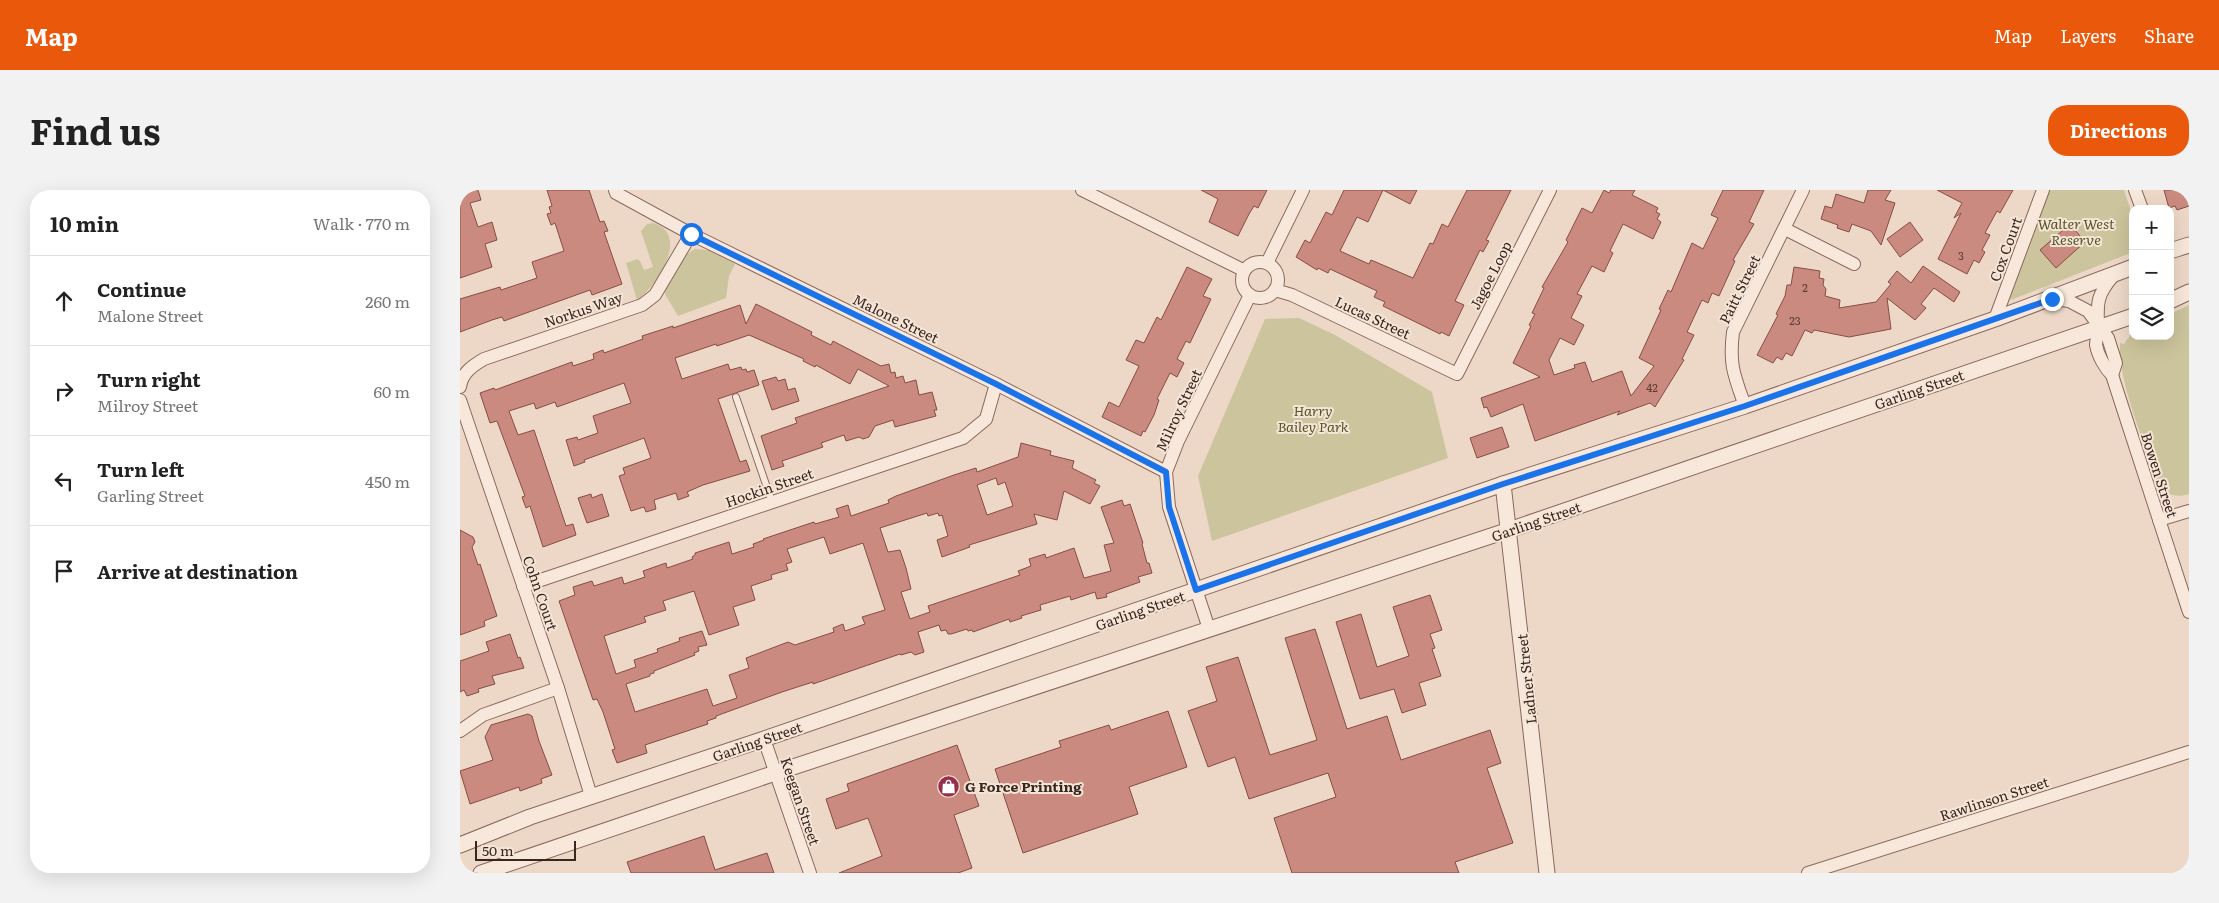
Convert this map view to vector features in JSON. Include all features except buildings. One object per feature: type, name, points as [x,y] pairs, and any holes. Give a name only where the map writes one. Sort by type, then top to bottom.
[{"type":"street","name":"Malone Street","points":[[615,190],[616,193],[691,234],[996,384],[1166,472]]},
{"type":"street","points":[[1082,190],[1244,270]]},
{"type":"street","points":[[1267,262],[1303,190]]},
{"type":"street","name":"Jagoe Loop","points":[[1457,374],[1550,190]]},
{"type":"street","name":"Paitt Street","points":[[1745,406],[1732,369],[1730,355],[1733,332],[1803,190]]},
{"type":"street","name":"Cox Court","points":[[1995,320],[2043,190]]},
{"type":"street","points":[[2135,190],[2141,205]]},
{"type":"street","points":[[1785,229],[1854,264]]},
{"type":"street","name":"Norkus Way","points":[[460,385],[469,369],[484,359],[649,301],[655,295],[691,234]]},
{"type":"street","points":[[2173,250],[2189,245]]},
{"type":"street","points":[[1256,261],[1267,262],[1278,274],[1275,290],[1266,297],[1255,298],[1250,295],[1242,284],[1244,270],[1256,261]]},
{"type":"street","name":"Garling Street","points":[[460,845],[497,829],[591,796],[764,739],[1503,484],[1745,406],[1995,320],[2129,269]]},
{"type":"street","name":"Bowen Street","points":[[2099,327],[2098,300],[2103,287],[2113,276]]},
{"type":"street","name":"Lucas Street","points":[[1275,290],[1292,295],[1457,374]]},
{"type":"street","points":[[2174,299],[2189,292]]},
{"type":"street","name":"Milroy Street","points":[[1209,629],[1169,507],[1166,472],[1178,440],[1250,295]]},
{"type":"street","name":"Bowen Street","points":[[2052,299],[2070,301],[2080,305],[2088,311],[2108,338],[2116,363],[2112,375],[2189,612]]},
{"type":"street","name":"Garling Street","points":[[482,873],[775,772],[1509,530],[2129,317]]},
{"type":"street","name":"Hockin Street","points":[[523,586],[963,438],[986,418],[996,384]]},
{"type":"street","name":"Cohn Court","points":[[460,400],[558,688],[591,796]]},
{"type":"street","name":"Ladner Street","points":[[1503,484],[1547,873]]},
{"type":"street","points":[[2159,520],[2189,511]]},
{"type":"street","points":[[460,731],[483,715],[558,688]]},
{"type":"street","name":"Keegan Street","points":[[764,739],[810,873]]},
{"type":"street","name":"Rawlinson Street","points":[[1808,873],[2189,752]]},
{"type":"lane","points":[[736,397],[772,502]]},
{"type":"green space","name":"Walter West Reserve","points":[[2047,190],[2124,190],[2129,206],[2129,254],[2011,300],[2009,294]]},
{"type":"green space","points":[[653,223],[664,229],[669,238],[670,249],[661,272],[653,284],[637,300],[626,263],[637,259],[644,270],[653,267],[641,231],[647,224]]},
{"type":"green space","points":[[695,249],[709,250],[735,264],[729,276],[726,298],[678,316],[665,294],[665,289],[685,255]]},
{"type":"green space","points":[[2189,305],[2189,494],[2179,496],[2170,494],[2162,488],[2156,479],[2127,392],[2120,357],[2120,343],[2124,344],[2129,337],[2129,340],[2174,340],[2174,312]]},
{"type":"green space","name":"Harry Bailey Park","points":[[1299,318],[1335,335],[1432,392],[1448,458],[1212,541],[1198,476],[1265,319]]},
{"type":"place","name":"G Force Printing","points":[[949,786]]},
{"type":"route","points":[[691,234],[996,384],[1166,472],[1169,507],[1196,590],[1503,484],[1745,406],[2052,299]]}]
